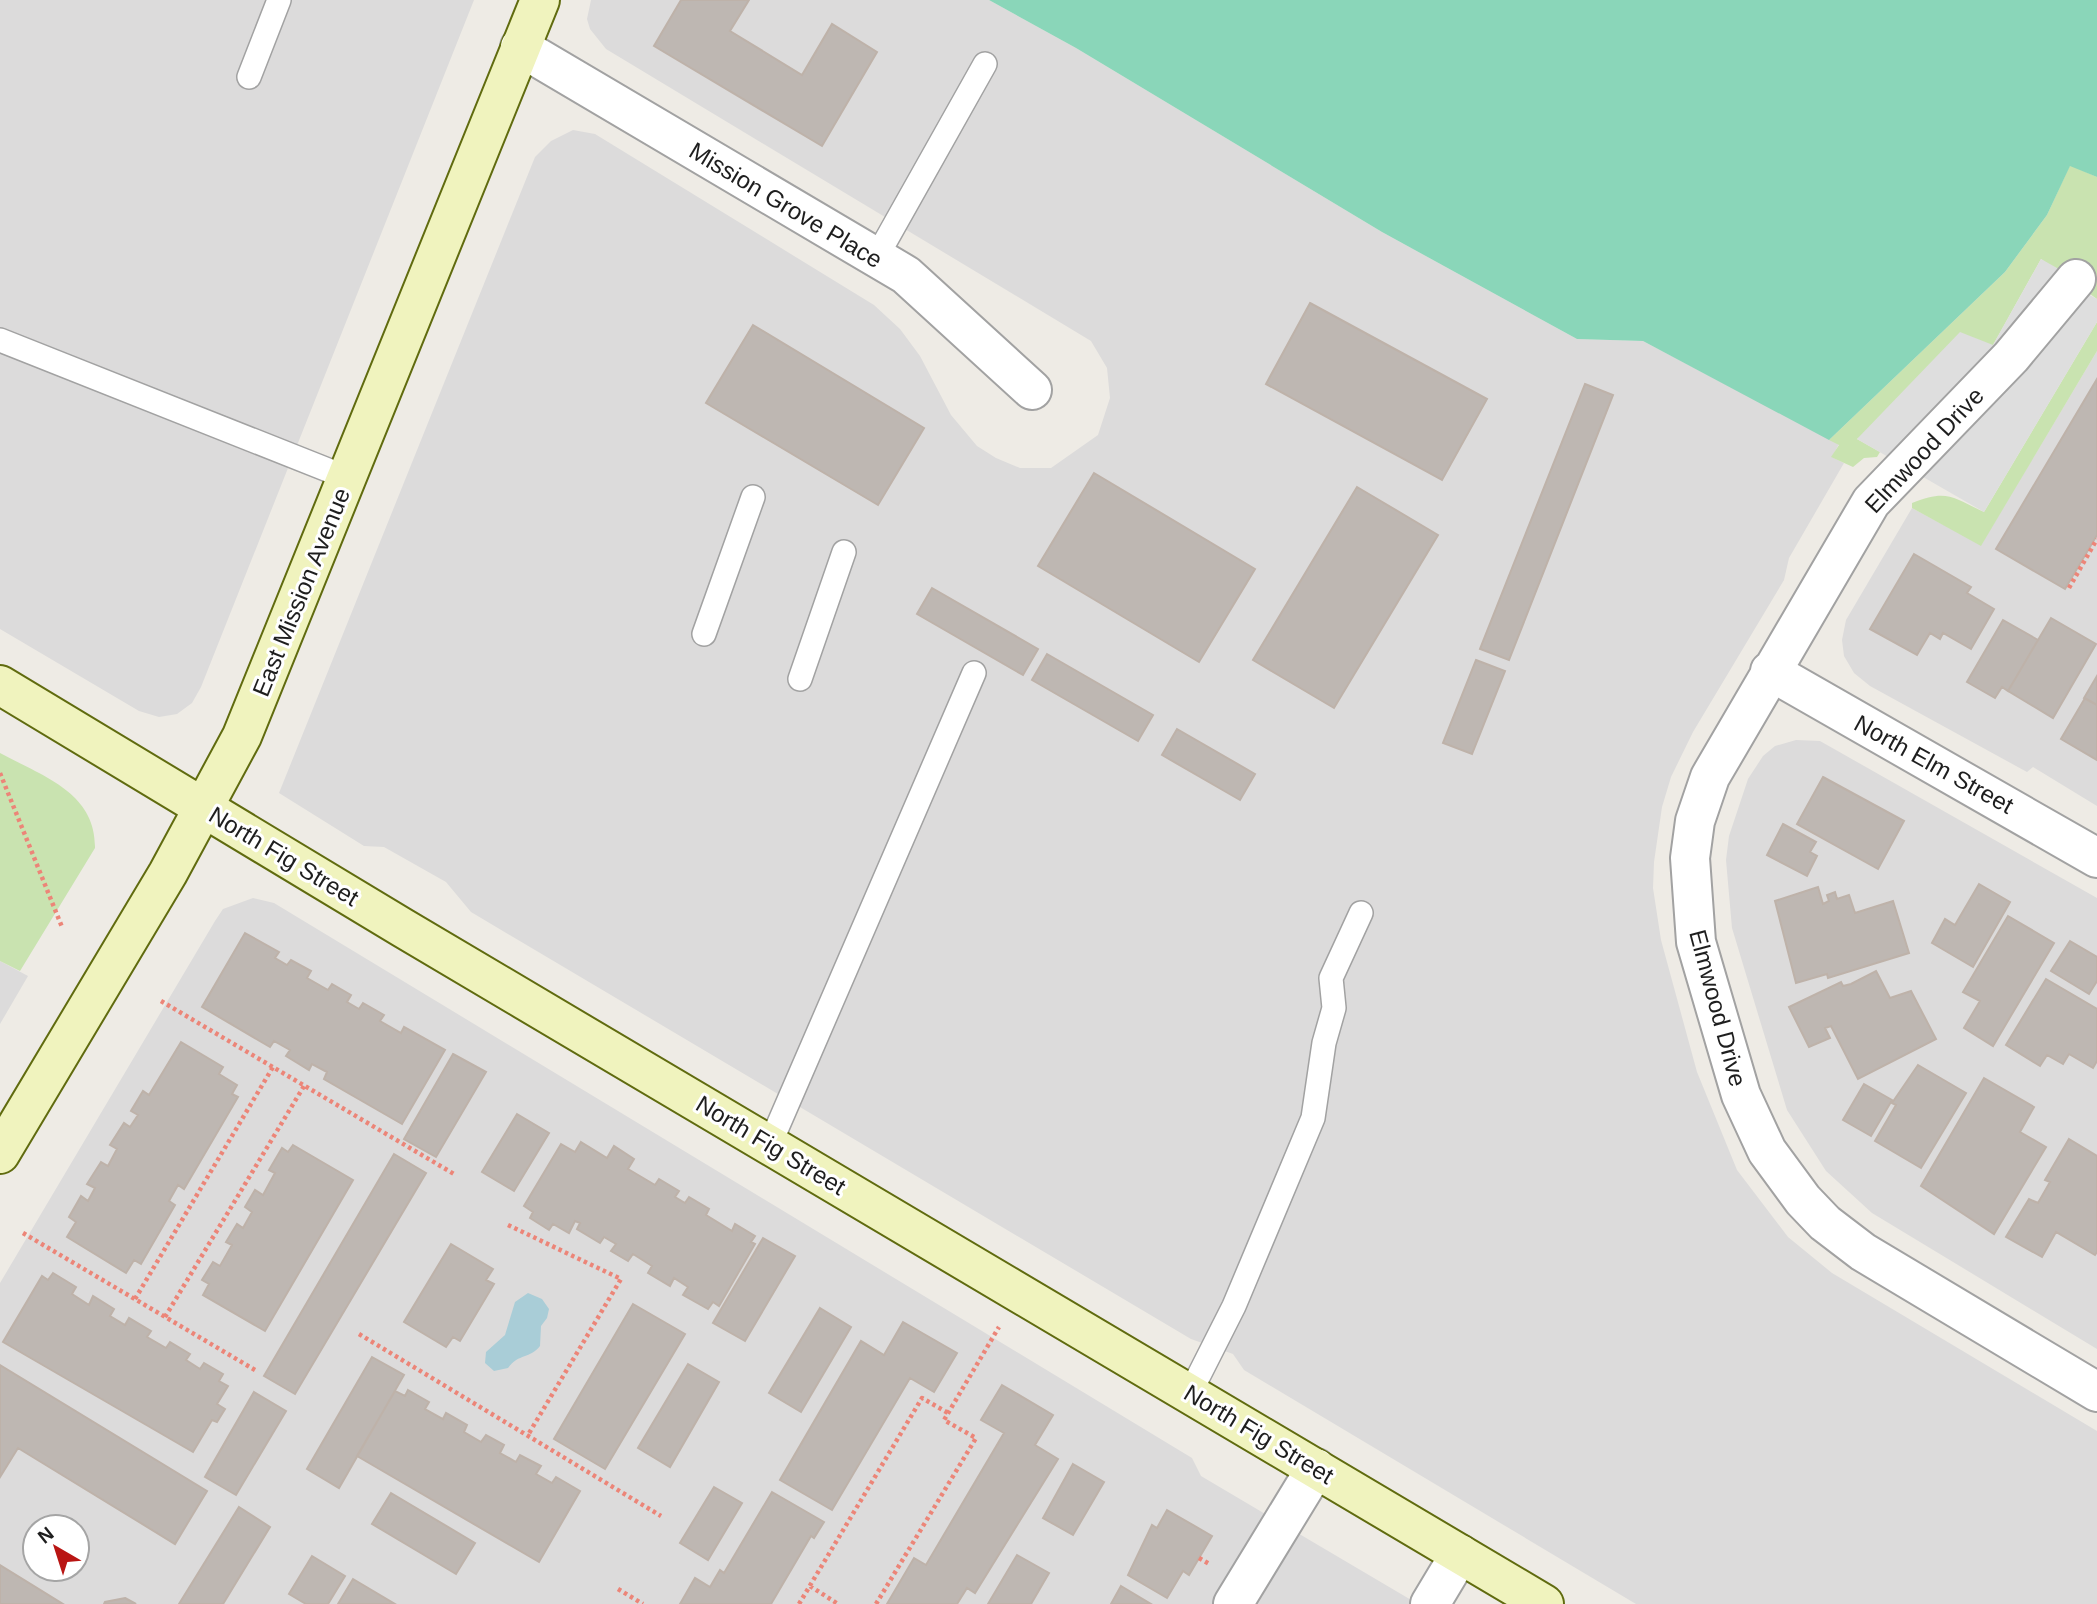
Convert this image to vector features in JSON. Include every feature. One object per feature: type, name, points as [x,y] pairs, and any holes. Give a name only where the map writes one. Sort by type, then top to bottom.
[{"type":"street","name":"East Mission Avenue","points":[[0,1154],[168,873],[242,736],[540,0]]},
{"type":"street","name":"Mission Grove Place","points":[[520,47],[906,275],[1032,390]]},
{"type":"street","name":"Elmwood Drive","points":[[2076,279],[2011,357],[1871,502],[1710,777],[1695,821],[1690,858],[1696,942],[1741,1095],[1784,1177],[1835,1230],[1863,1252],[2097,1392]]},
{"type":"street","name":"North Elm Street","points":[[1770,671],[2097,858]]},
{"type":"street","name":"North Fig Street","points":[[0,685],[1544,1604]]},
{"type":"street","points":[[1233,1604],[1316,1468]]},
{"type":"street","points":[[1430,1604],[1460,1554]]},
{"type":"lane","points":[[249,76],[279,0]]},
{"type":"lane","points":[[876,258],[985,64]]},
{"type":"lane","points":[[0,340],[348,478]]},
{"type":"lane","points":[[704,634],[753,497]]},
{"type":"lane","points":[[800,679],[844,552]]},
{"type":"lane","points":[[770,1144],[974,673]]},
{"type":"lane","points":[[1189,1393],[1234,1306],[1313,1118],[1324,1043],[1334,1008],[1331,978],[1361,913]]},
{"type":"path","points":[[2069,588],[2097,539]]},
{"type":"path","points":[[0,773],[62,926]]},
{"type":"path","points":[[161,1001],[454,1174]]},
{"type":"path","points":[[135,1300],[273,1068]]},
{"type":"path","points":[[165,1317],[304,1086]]},
{"type":"path","points":[[508,1225],[621,1279],[528,1435]]},
{"type":"path","points":[[23,1233],[255,1370]]},
{"type":"path","points":[[876,1604],[976,1438],[944,1420],[999,1327]]},
{"type":"path","points":[[359,1334],[661,1516]]},
{"type":"path","points":[[799,1604],[922,1398],[948,1413]]},
{"type":"path","points":[[810,1587],[838,1604]]},
{"type":"path","points":[[618,1589],[643,1604]]},
{"type":"shaded area","points":[[0,0],[474,0],[201,687],[192,703],[177,714],[159,717],[139,711],[0,629]]},
{"type":"shaded area","points":[[591,0],[989,0],[1076,48],[1382,232],[1577,339],[1643,341],[1839,444],[1832,457],[1844,463],[1789,558],[1784,580],[1693,732],[1671,777],[1662,807],[1654,862],[1653,888],[1661,940],[1697,1072],[1737,1170],[1788,1237],[1832,1273],[2097,1431],[2097,1604],[1636,1604],[1244,1370],[1233,1354],[1191,1339],[471,912],[446,882],[384,847],[364,846],[279,793],[535,157],[551,141],[573,130],[595,134],[874,305],[900,329],[920,356],[951,415],[977,446],[996,458],[1020,468],[1051,468],[1098,435],[1110,398],[1107,368],[1091,341],[606,49],[590,29],[587,19]]},
{"type":"shaded area","points":[[2041,259],[2080,281],[2080,290],[2097,299],[2097,322],[1984,512],[1857,439],[1960,332],[1993,345]]},
{"type":"shaded area","points":[[2097,351],[2097,806],[2033,767],[2027,772],[1870,686],[1854,673],[1844,656],[1842,640],[1846,620],[1912,508],[1981,545]]},
{"type":"shaded area","points":[[1796,740],[1820,741],[2097,898],[2097,1349],[1872,1213],[1826,1171],[1787,1110],[1732,928],[1726,860],[1729,836],[1748,779],[1763,756],[1775,746]]},
{"type":"shaded area","points":[[253,898],[274,903],[1192,1458],[1201,1476],[1418,1604],[0,1604],[0,1283],[223,909]]},
{"type":"shaded area","points":[[0,961],[28,976],[0,1024]]},
{"type":"green space","points":[[989,0],[2097,0],[2097,177],[2070,166],[2047,215],[2005,272],[1829,440],[1643,341],[1577,339],[1382,232],[1076,48]]},
{"type":"green space","points":[[2070,165],[2097,177],[2097,299],[2041,259],[1993,345],[1857,439],[1880,452],[1877,457],[1864,458],[1853,467],[1831,457],[1839,445],[1829,440],[2005,272],[2047,215]]},
{"type":"green space","points":[[2097,322],[2097,351],[1981,546],[1912,508],[1912,503],[1942,496],[1956,499],[1984,512]]},
{"type":"green space","points":[[0,753],[49,778],[76,799],[93,829],[95,848],[20,971],[0,961]]},
{"type":"water","points":[[528,1293],[542,1299],[549,1309],[541,1326],[540,1346],[508,1368],[494,1371],[485,1363],[486,1352],[505,1335],[515,1302]]},
{"type":"building","points":[[681,0],[749,0],[730,31],[802,75],[832,24],[877,52],[822,146],[654,46]]},
{"type":"building","points":[[1310,303],[1487,399],[1442,480],[1266,384]]},
{"type":"building","points":[[753,325],[924,428],[878,505],[706,403]]},
{"type":"building","points":[[2097,379],[2097,535],[2065,589],[1996,549]]},
{"type":"building","points":[[1585,384],[1613,395],[1509,660],[1480,649]]},
{"type":"building","points":[[1094,473],[1255,569],[1199,662],[1038,566]]},
{"type":"building","points":[[1357,487],[1438,535],[1334,708],[1253,660]]},
{"type":"building","points":[[1914,554],[1971,587],[1967,593],[1994,609],[1971,649],[1943,633],[1940,639],[1930,633],[1917,655],[1870,629]]},
{"type":"building","points":[[932,588],[1038,649],[1023,675],[917,614]]},
{"type":"building","points":[[2051,618],[2096,644],[2053,718],[2008,691]]},
{"type":"building","points":[[2003,620],[2038,640],[2008,691],[2002,687],[1995,698],[1967,682]]},
{"type":"building","points":[[1047,654],[1153,715],[1138,741],[1032,680]]},
{"type":"building","points":[[1476,660],[1505,671],[1472,754],[1443,743]]},
{"type":"building","points":[[2097,676],[2097,705],[2084,698]]},
{"type":"building","points":[[2085,698],[2097,705],[2097,760],[2061,739]]},
{"type":"building","points":[[1177,729],[1255,774],[1240,800],[1162,755]]},
{"type":"building","points":[[1823,777],[1904,821],[1878,869],[1797,824]]},
{"type":"building","points":[[1783,824],[1816,842],[1810,852],[1817,856],[1807,876],[1767,855]]},
{"type":"building","points":[[1979,884],[2010,902],[1973,967],[1932,943],[1945,919],[1955,925]]},
{"type":"building","points":[[1818,887],[1823,904],[1829,901],[1827,895],[1835,892],[1837,899],[1849,895],[1855,913],[1893,901],[1909,953],[1828,978],[1827,974],[1796,983],[1775,901]]},
{"type":"building","points":[[2008,916],[2054,943],[1993,1046],[1964,1028],[1980,1001],[1963,992]]},
{"type":"building","points":[[245,933],[279,952],[275,958],[287,965],[291,960],[311,971],[307,978],[328,990],[332,984],[351,995],[347,1002],[359,1009],[363,1003],[384,1015],[380,1021],[401,1033],[404,1027],[445,1050],[402,1124],[324,1079],[327,1072],[312,1064],[309,1070],[286,1056],[290,1050],[274,1041],[270,1047],[202,1007]]},
{"type":"building","points":[[2070,941],[2097,957],[2097,981],[2089,994],[2051,971]]},
{"type":"building","points":[[1876,971],[1890,998],[1911,991],[1936,1039],[1858,1079],[1831,1026],[1825,1028],[1830,1038],[1809,1047],[1789,1007],[1841,982],[1843,986],[1851,984]]},
{"type":"building","points":[[2046,979],[2097,1009],[2097,1061],[2093,1068],[2069,1054],[2063,1064],[2047,1055],[2040,1066],[2006,1045]]},
{"type":"building","points":[[181,1042],[223,1067],[219,1074],[237,1085],[232,1094],[238,1097],[184,1189],[178,1185],[169,1201],[175,1205],[141,1264],[134,1260],[126,1273],[67,1237],[76,1222],[69,1217],[81,1196],[88,1201],[95,1188],[87,1184],[101,1162],[108,1166],[117,1149],[110,1145],[124,1123],[130,1127],[138,1115],[131,1111],[143,1091],[149,1095]]},
{"type":"building","points":[[453,1054],[486,1072],[436,1157],[404,1139]]},
{"type":"building","points":[[1918,1065],[1966,1093],[1921,1168],[1875,1141],[1896,1105],[1892,1103]]},
{"type":"building","points":[[1984,1078],[2034,1107],[2020,1132],[2046,1147],[1994,1234],[1921,1186]]},
{"type":"building","points":[[1864,1084],[1892,1100],[1871,1136],[1843,1120]]},
{"type":"building","points":[[517,1114],[549,1133],[514,1191],[482,1172]]},
{"type":"building","points":[[2069,1139],[2097,1156],[2097,1252],[2095,1255],[2056,1232],[2042,1257],[2006,1237],[2029,1199],[2038,1203],[2050,1182],[2045,1180]]},
{"type":"building","points":[[581,1142],[607,1158],[614,1146],[634,1159],[628,1169],[655,1185],[659,1179],[679,1191],[675,1197],[685,1203],[689,1197],[709,1209],[706,1215],[732,1231],[735,1224],[755,1236],[751,1242],[755,1244],[719,1306],[713,1302],[708,1309],[683,1295],[688,1287],[674,1278],[670,1286],[648,1273],[652,1266],[633,1254],[628,1261],[611,1251],[616,1244],[604,1237],[600,1243],[577,1229],[580,1223],[575,1221],[569,1233],[553,1224],[549,1230],[530,1218],[533,1212],[524,1206],[561,1144],[575,1152]]},
{"type":"building","points":[[293,1145],[353,1180],[265,1331],[203,1295],[209,1284],[202,1280],[213,1262],[220,1266],[232,1245],[226,1242],[237,1224],[243,1228],[252,1212],[245,1207],[255,1190],[263,1195],[275,1173],[269,1170],[282,1148],[288,1152]]},
{"type":"building","points":[[394,1154],[426,1173],[295,1394],[264,1376]]},
{"type":"building","points":[[763,1238],[795,1256],[745,1341],[713,1323]]},
{"type":"building","points":[[451,1244],[493,1269],[486,1280],[494,1284],[460,1341],[453,1337],[446,1347],[404,1322]]},
{"type":"building","points":[[53,1273],[76,1287],[72,1294],[89,1305],[93,1296],[114,1309],[110,1316],[125,1325],[129,1318],[151,1331],[147,1337],[166,1348],[170,1342],[190,1354],[186,1360],[200,1369],[204,1363],[223,1374],[219,1381],[228,1386],[217,1404],[225,1409],[217,1422],[212,1420],[193,1452],[3,1342],[42,1276],[48,1280]]},
{"type":"building","points":[[633,1304],[685,1334],[605,1469],[554,1439]]},
{"type":"building","points":[[820,1308],[851,1327],[801,1412],[769,1393]]},
{"type":"building","points":[[903,1322],[957,1353],[934,1392],[910,1378],[832,1510],[780,1480],[861,1341],[884,1355]]},
{"type":"building","points":[[372,1357],[404,1375],[339,1488],[307,1469]]},
{"type":"building","points":[[688,1364],[719,1382],[670,1467],[638,1448]]},
{"type":"building","points":[[0,1365],[207,1491],[175,1544],[18,1448],[0,1477]]},
{"type":"building","points":[[1002,1385],[1053,1415],[1035,1445],[1058,1459],[975,1593],[967,1588],[957,1604],[887,1604],[914,1558],[926,1565],[1004,1433],[981,1420]]},
{"type":"building","points":[[408,1390],[429,1402],[425,1409],[443,1419],[446,1413],[467,1425],[464,1432],[481,1442],[486,1435],[504,1445],[500,1453],[516,1462],[520,1455],[541,1466],[536,1474],[552,1483],[556,1477],[580,1491],[539,1562],[357,1456],[395,1391],[405,1396]]},
{"type":"building","points":[[254,1392],[286,1411],[236,1495],[205,1477]]},
{"type":"building","points":[[1073,1464],[1104,1482],[1073,1535],[1043,1518]]},
{"type":"building","points":[[714,1487],[742,1503],[708,1560],[680,1543]]},
{"type":"building","points":[[772,1492],[824,1522],[814,1538],[811,1536],[771,1604],[680,1604],[695,1578],[710,1587],[720,1570],[724,1573]]},
{"type":"building","points":[[391,1493],[475,1543],[456,1574],[372,1524]]},
{"type":"building","points":[[239,1507],[270,1527],[223,1604],[179,1604]]},
{"type":"building","points":[[1167,1510],[1212,1536],[1189,1575],[1183,1571],[1167,1598],[1128,1575],[1152,1525],[1157,1528]]},
{"type":"building","points":[[1017,1555],[1049,1573],[1031,1604],[988,1604]]},
{"type":"building","points":[[312,1556],[345,1576],[328,1604],[306,1604],[289,1594]]},
{"type":"building","points":[[0,1565],[21,1578],[21,1583],[29,1583],[63,1604],[0,1604]]},
{"type":"building","points":[[353,1579],[395,1604],[338,1604]]},
{"type":"building","points":[[1121,1586],[1151,1604],[1111,1604]]},
{"type":"building","points":[[125,1598],[136,1604],[104,1604],[105,1602]]}]
